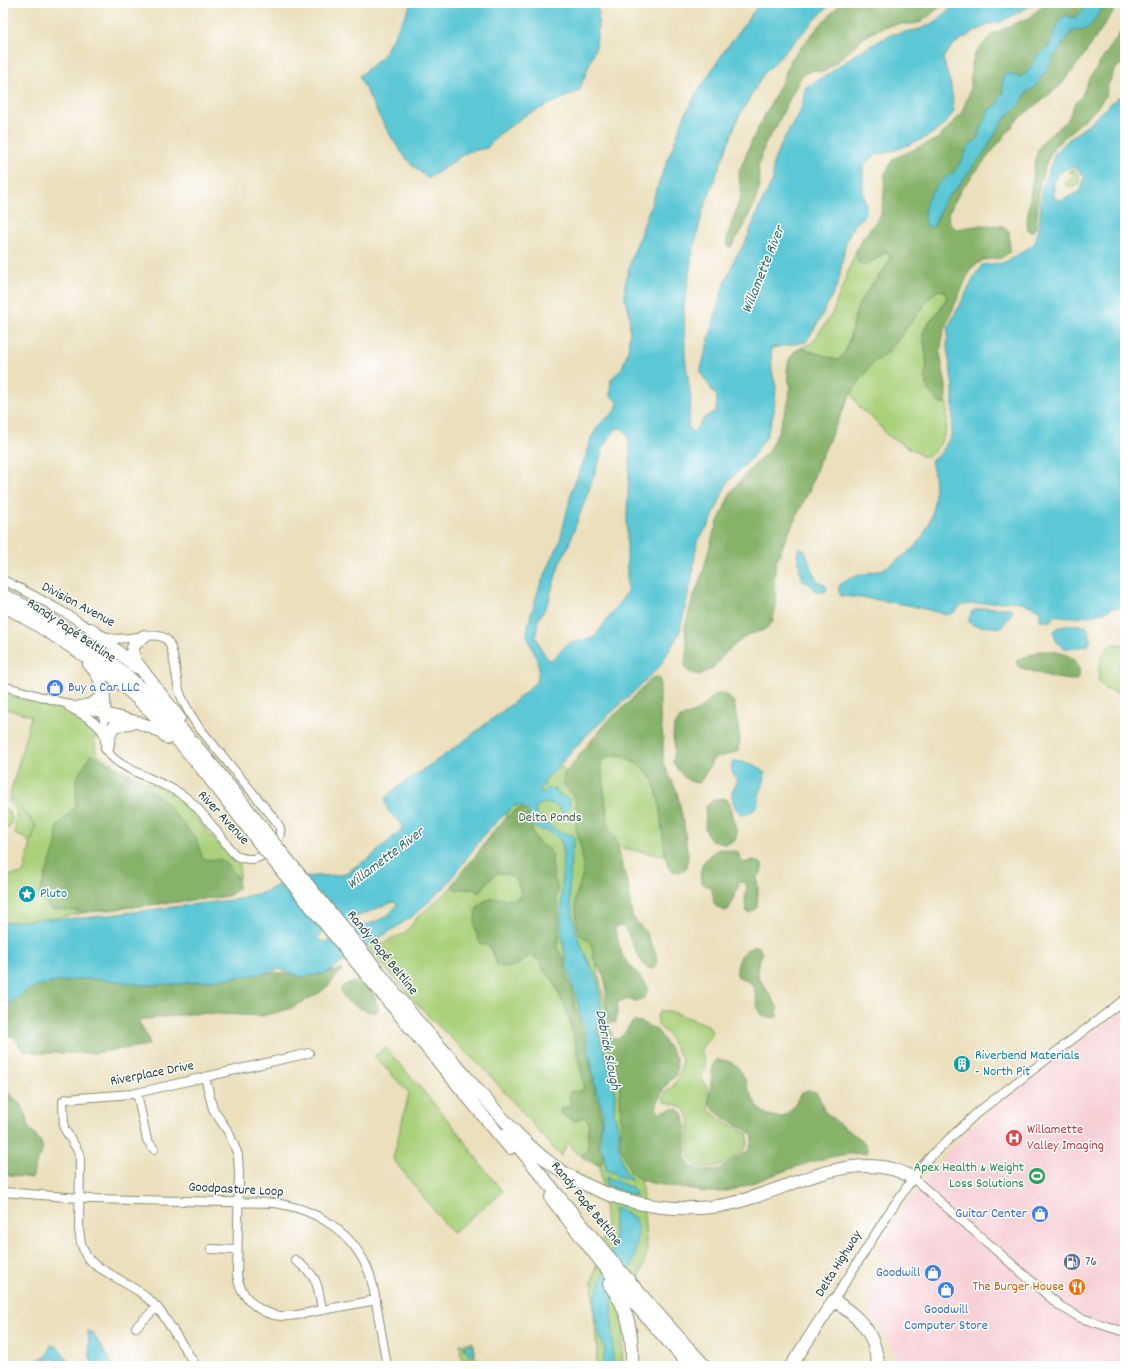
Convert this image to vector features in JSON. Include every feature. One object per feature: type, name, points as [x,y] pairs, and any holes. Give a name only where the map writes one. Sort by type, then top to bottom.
[{"type":"highway","name":"Randy Papé Beltline","points":[[3,595],[45,616],[109,660],[153,700],[206,757],[265,840],[604,1264],[667,1324],[705,1366]]},
{"type":"highway","name":"Randy Papé Beltline","points":[[3,605],[40,625],[106,671],[156,717],[218,788],[240,817],[265,840]]},
{"type":"highway","points":[[91,629],[145,674]]},
{"type":"highway","points":[[144,636],[134,645],[132,652],[136,662],[206,757]]},
{"type":"highway","points":[[69,645],[96,672],[102,683],[104,691],[104,714],[134,722],[159,731],[165,735],[240,817]]},
{"type":"highway","points":[[80,707],[95,703],[101,698],[104,691]]},
{"type":"highway","points":[[107,748],[113,726],[134,722]]},
{"type":"highway","name":"Randy Papé Beltline","points":[[374,975],[413,1016],[604,1264]]},
{"type":"highway","points":[[413,1016],[498,1113],[524,1140],[554,1166],[595,1189],[617,1198],[640,1204],[666,1208],[719,1206],[766,1193],[830,1171],[855,1166],[894,1169],[913,1178]]},
{"type":"highway","points":[[604,1264],[613,1288],[629,1321],[631,1332],[632,1366]]},
{"type":"highway","name":"Randy Papé Beltline","points":[[630,1290],[690,1366]]},
{"type":"highway","points":[[834,1300],[856,1317],[868,1330],[876,1350],[879,1366]]},
{"type":"highway","name":"Delta Highway","points":[[791,1366],[834,1300]]},
{"type":"street","name":"Division Avenue","points":[[3,580],[54,607],[91,629],[109,637],[118,639],[144,636]]},
{"type":"street","name":"River Avenue","points":[[107,748],[111,755],[120,763],[169,787],[185,797],[198,809],[237,855],[246,859],[257,858],[263,855],[278,840],[280,831],[276,821],[188,712],[179,688],[171,648],[168,641],[157,635],[144,636]]},
{"type":"street","points":[[3,686],[104,714],[107,748]]},
{"type":"street","points":[[60,702],[96,724],[105,736]]},
{"type":"street","name":"Delta Highway","points":[[834,1300],[875,1234],[913,1178],[935,1152],[970,1118],[1125,999]]},
{"type":"street","name":"Riverplace Drive","points":[[79,1199],[80,1158],[78,1151],[64,1128],[63,1101],[66,1099],[137,1093],[309,1053]]},
{"type":"street","name":"Riverplace Drive","points":[[205,1077],[213,1109],[229,1133],[236,1148],[239,1167],[237,1271],[238,1282],[241,1290],[247,1298],[256,1307],[268,1313],[280,1316],[290,1316],[376,1300]]},
{"type":"street","points":[[137,1093],[147,1140],[154,1149]]},
{"type":"street","points":[[913,1178],[1060,1306],[1081,1318],[1125,1332]]},
{"type":"street","name":"Goodpasture Loop","points":[[3,1192],[79,1199],[274,1204],[295,1207],[312,1213],[331,1224],[346,1237],[359,1254],[370,1277],[376,1300],[387,1366]]},
{"type":"street","points":[[79,1199],[79,1234],[86,1256],[95,1265],[145,1296],[157,1307],[196,1366]]},
{"type":"street","points":[[211,1249],[237,1250]]},
{"type":"street","points":[[295,1260],[308,1270],[314,1277],[317,1283],[322,1310]]},
{"type":"street","points":[[136,1327],[157,1307]]},
{"type":"shaded area","points":[[1125,1009],[1125,1366],[901,1366],[885,1334],[867,1313],[874,1305],[869,1297],[868,1285],[887,1257],[876,1249],[932,1171],[965,1133],[979,1120],[1070,1049]]},
{"type":"green space","points":[[841,3],[945,3],[921,22],[883,27],[863,38],[825,71],[820,72],[814,70],[802,75],[777,125],[765,144],[758,167],[760,186],[753,207],[742,230],[731,247],[727,246],[726,243],[728,234],[741,196],[739,172],[753,138],[783,80],[790,61],[811,35]]},
{"type":"green space","points":[[1046,3],[1119,3],[1082,58],[1062,84],[1018,119],[961,190],[948,214],[950,224],[956,229],[982,225],[1003,226],[1009,231],[1010,252],[1001,258],[983,260],[971,268],[944,329],[940,353],[946,386],[946,399],[943,404],[939,403],[928,390],[925,378],[927,364],[923,334],[926,327],[941,308],[947,297],[945,291],[938,290],[931,296],[891,349],[872,364],[851,393],[819,462],[809,491],[776,562],[774,580],[776,608],[772,623],[764,630],[747,635],[726,652],[713,668],[699,675],[689,672],[685,667],[687,647],[685,628],[691,604],[703,572],[714,531],[731,492],[768,451],[778,432],[789,400],[790,387],[787,370],[789,359],[795,351],[801,348],[837,360],[841,357],[847,348],[855,314],[860,302],[888,264],[890,253],[885,252],[865,266],[858,262],[856,251],[863,237],[881,214],[885,174],[893,159],[937,139],[950,126],[961,114],[969,94],[971,67],[975,53],[994,33],[1028,18]]},
{"type":"green space","points":[[1125,25],[1125,61],[1115,69],[1108,85],[1106,95],[1097,108],[1053,148],[1045,166],[1039,188],[1036,227],[1031,232],[1028,230],[1027,222],[1035,161],[1038,150],[1043,141],[1067,121],[1075,103],[1081,97],[1090,78]]},
{"type":"green space","points":[[1070,170],[1077,172],[1079,176],[1078,184],[1073,187],[1065,184],[1066,179],[1074,176],[1068,172]]},
{"type":"green space","points":[[856,251],[858,262],[875,260],[885,252],[890,253],[891,258],[887,266],[872,284],[860,303],[844,355],[837,361],[801,348],[813,342],[832,314]]},
{"type":"green space","points":[[938,290],[945,291],[947,297],[941,308],[926,326],[923,334],[927,364],[925,378],[943,404],[946,399],[947,424],[938,447],[926,458],[887,435],[877,422],[860,408],[851,393],[872,364],[891,349],[931,296]]},
{"type":"green space","points":[[1115,644],[1125,645],[1125,695],[1105,689],[1098,680],[1100,664],[1104,654],[1110,646]]},
{"type":"green space","points":[[1040,651],[1057,652],[1073,659],[1079,669],[1079,677],[1076,680],[1069,680],[1054,677],[1019,667],[1016,664],[1017,660]]},
{"type":"green space","points":[[653,677],[660,679],[660,715],[663,739],[663,762],[677,792],[684,825],[688,855],[687,867],[681,872],[672,871],[668,867],[664,847],[659,801],[653,780],[647,772],[622,755],[605,758],[601,763],[608,826],[617,842],[628,885],[632,916],[646,933],[655,951],[657,963],[654,969],[648,968],[643,964],[627,931],[623,926],[615,927],[622,955],[648,987],[644,998],[636,1001],[625,999],[618,1002],[616,1022],[612,1023],[609,1018],[606,1002],[606,986],[604,977],[593,956],[591,944],[579,934],[577,924],[575,899],[583,873],[582,853],[576,827],[576,801],[564,784],[563,776],[608,721]]},
{"type":"green space","points":[[720,693],[725,694],[734,702],[740,739],[738,750],[732,754],[713,759],[699,783],[694,783],[687,779],[673,763],[675,748],[673,736],[674,726],[679,719],[700,709],[712,697]]},
{"type":"green space","points":[[3,694],[30,701],[38,700],[56,704],[91,723],[99,734],[99,737],[94,738],[96,752],[98,755],[145,782],[160,787],[179,798],[227,854],[235,861],[240,863],[238,890],[228,896],[88,912],[51,919],[3,923],[3,876],[23,874],[36,825],[10,795],[31,716],[3,708]]},
{"type":"green space","points":[[91,754],[133,778],[159,796],[196,838],[203,859],[223,860],[237,877],[236,888],[228,896],[88,912],[50,909],[39,894],[56,845],[57,827],[76,806],[76,780]]},
{"type":"green space","points":[[622,755],[637,764],[647,772],[653,780],[659,801],[665,854],[658,855],[618,847],[617,842],[608,826],[601,763],[605,758]]},
{"type":"green space","name":"Delta Ponds","points":[[560,765],[573,779],[592,849],[587,921],[628,1103],[642,1188],[647,1253],[624,1329],[622,1366],[595,1366],[597,1353],[592,1282],[606,1228],[598,1142],[559,968],[549,872],[505,814]]},
{"type":"green space","points":[[9,798],[11,798],[35,825],[30,846],[27,839],[14,833],[17,812],[14,806],[8,803]]},
{"type":"green space","points":[[723,798],[728,800],[730,804],[737,833],[735,841],[725,844],[711,841],[705,829],[706,806],[715,799]]},
{"type":"green space","points":[[3,807],[8,810],[12,818],[10,827],[3,831]]},
{"type":"green space","points":[[518,809],[527,811],[537,842],[550,850],[553,856],[552,862],[554,879],[558,888],[556,898],[558,905],[559,942],[557,948],[564,958],[567,978],[571,986],[575,1008],[580,1018],[581,1028],[584,1035],[593,1076],[595,1095],[600,1108],[601,1120],[598,1142],[603,1155],[602,1163],[598,1165],[584,1159],[581,1155],[587,1150],[588,1147],[589,1124],[587,1119],[583,1117],[576,1121],[560,1113],[560,1109],[571,1106],[569,1092],[583,1091],[584,1084],[570,1022],[566,1009],[552,978],[544,971],[541,962],[534,957],[529,956],[511,967],[497,965],[491,949],[480,943],[477,936],[475,921],[478,908],[489,899],[498,898],[514,900],[519,898],[521,892],[517,880],[507,874],[498,873],[489,880],[480,892],[473,889],[457,889],[452,887],[460,874],[495,830],[505,819]]},
{"type":"green space","points":[[719,849],[738,852],[740,859],[744,863],[753,860],[762,864],[760,874],[757,877],[757,907],[750,913],[746,911],[745,902],[747,886],[744,882],[740,882],[729,909],[725,911],[715,905],[711,888],[702,883],[701,867],[703,863],[710,855]]},
{"type":"green space","points":[[498,873],[507,874],[517,880],[521,892],[519,898],[516,900],[493,899],[484,901],[480,904],[475,911],[480,943],[491,948],[494,958],[515,967],[529,956],[534,957],[541,962],[544,971],[552,978],[566,1009],[570,1022],[584,1084],[583,1091],[572,1091],[570,1099],[571,1106],[560,1113],[576,1121],[583,1117],[588,1122],[589,1146],[588,1149],[581,1155],[568,1143],[561,1156],[487,1072],[431,1019],[368,948],[385,943],[390,939],[404,934],[417,918],[452,887],[457,889],[473,889],[480,892],[489,880]]},
{"type":"green space","points":[[755,946],[759,947],[762,954],[758,963],[758,976],[778,1008],[777,1017],[769,1018],[760,1013],[753,987],[748,982],[737,976],[740,959],[746,950]]},
{"type":"green space","points":[[343,969],[328,986],[319,993],[289,1009],[262,1016],[198,1013],[138,1020],[148,1038],[149,1045],[95,1053],[37,1053],[23,1050],[13,1036],[3,1037],[3,1008],[29,989],[51,983],[81,979],[101,979],[143,985],[181,984],[265,973],[285,973],[302,977]]},
{"type":"green space","points":[[359,980],[366,985],[375,997],[378,1010],[375,1013],[354,1005],[342,994],[341,988],[344,985]]},
{"type":"green space","points":[[661,1011],[670,1011],[708,1025],[712,1032],[710,1039],[705,1042],[701,1050],[705,1064],[702,1079],[708,1089],[709,1110],[721,1120],[748,1134],[745,1148],[726,1163],[713,1167],[704,1167],[696,1165],[691,1161],[688,1147],[688,1115],[684,1109],[665,1102],[663,1098],[667,1091],[674,1085],[680,1074],[682,1059],[668,1035],[658,1025],[657,1015]]},
{"type":"green space","points":[[634,1021],[641,1022],[657,1030],[676,1058],[676,1076],[666,1086],[661,1094],[656,1108],[660,1112],[677,1109],[683,1113],[687,1130],[685,1157],[691,1167],[704,1171],[718,1170],[749,1150],[753,1138],[751,1133],[723,1118],[709,1104],[713,1064],[716,1060],[734,1064],[739,1069],[753,1099],[762,1112],[768,1115],[783,1117],[792,1109],[801,1093],[808,1090],[816,1092],[819,1096],[824,1111],[862,1140],[868,1150],[866,1153],[849,1154],[816,1161],[783,1171],[735,1189],[721,1192],[705,1192],[651,1183],[640,1179],[631,1174],[620,1145],[620,1092],[616,1067],[607,1042],[608,1038],[610,1037],[617,1039],[623,1035]]},
{"type":"green space","points":[[386,1048],[453,1126],[481,1165],[503,1192],[452,1233],[393,1159],[409,1093],[374,1056]]},
{"type":"green space","points":[[3,1089],[18,1102],[24,1110],[29,1129],[37,1137],[43,1148],[33,1177],[31,1178],[3,1174]]},
{"type":"green space","points":[[473,1342],[476,1360],[462,1362],[460,1351],[462,1350],[460,1344]]},
{"type":"water","points":[[412,3],[594,3],[599,12],[596,47],[579,91],[526,115],[498,135],[487,148],[467,152],[428,179],[410,163],[398,147],[380,118],[359,76],[382,57]]},
{"type":"water","name":"Willamette River","points":[[760,3],[831,3],[763,75],[738,118],[703,210],[692,255],[684,307],[685,357],[691,399],[688,426],[693,433],[705,417],[716,411],[717,397],[700,372],[722,291],[735,258],[746,241],[759,208],[773,180],[773,163],[783,140],[800,112],[806,87],[827,75],[854,55],[890,35],[920,29],[935,22],[957,3],[1035,3],[1001,22],[990,24],[972,33],[954,44],[943,58],[951,86],[954,112],[941,128],[925,138],[893,151],[876,155],[863,165],[863,192],[866,206],[863,217],[853,227],[846,241],[838,284],[819,321],[806,342],[771,348],[772,371],[776,387],[774,411],[767,436],[750,460],[727,483],[710,523],[697,542],[691,583],[679,634],[659,667],[586,736],[545,781],[540,790],[540,792],[543,793],[548,788],[554,789],[559,795],[570,800],[569,808],[564,813],[557,805],[547,803],[537,806],[536,813],[540,820],[548,825],[560,832],[575,837],[571,855],[569,893],[576,932],[598,981],[602,1014],[597,1030],[605,1053],[615,1094],[614,1113],[619,1131],[618,1144],[624,1169],[632,1181],[606,1170],[604,1155],[600,1143],[603,1112],[596,1090],[585,1030],[567,966],[562,935],[561,917],[563,846],[555,835],[533,826],[529,811],[526,808],[515,805],[487,831],[445,887],[413,916],[326,973],[302,977],[280,969],[261,974],[181,984],[143,985],[101,979],[81,979],[51,983],[29,989],[3,1008],[3,923],[44,919],[85,918],[239,899],[262,893],[282,883],[314,876],[342,875],[371,857],[401,830],[401,822],[390,813],[385,799],[392,791],[452,750],[513,703],[536,682],[539,670],[537,660],[527,635],[528,625],[539,588],[560,541],[572,490],[588,451],[591,438],[598,426],[616,410],[618,403],[610,395],[611,379],[622,368],[628,351],[630,328],[629,311],[625,299],[625,285],[631,260],[685,115],[697,93],[725,50]],"holes":[[[616,429],[623,429],[628,435],[630,454],[627,514],[627,592],[594,638],[569,643],[551,660],[548,660],[536,637],[538,620],[548,603],[559,565],[569,544],[606,442]],[[393,902],[397,903],[394,909],[379,920],[355,928],[325,942],[318,939],[322,931]]]},
{"type":"water","points":[[1090,3],[1105,3],[1092,24],[1086,29],[1075,30],[1070,33],[1036,86],[1026,93],[1021,103],[1004,119],[985,151],[959,185],[944,201],[935,224],[930,228],[926,225],[924,210],[929,196],[940,182],[954,172],[964,157],[967,148],[977,139],[989,109],[999,104],[999,98],[1003,93],[1002,84],[1005,73],[1020,77],[1029,71],[1036,57],[1049,46],[1061,18],[1067,16],[1075,18]]},
{"type":"water","points":[[1125,94],[1125,611],[1114,608],[1102,613],[1088,616],[1072,617],[1056,615],[1050,622],[1040,620],[1040,610],[1021,602],[1012,601],[962,605],[956,611],[948,615],[913,606],[872,599],[841,596],[839,589],[841,583],[846,579],[853,576],[878,571],[895,562],[915,546],[923,535],[929,524],[934,499],[934,473],[931,461],[941,453],[951,436],[953,418],[953,387],[947,347],[948,327],[982,265],[1003,263],[1035,243],[1039,227],[1042,188],[1055,153],[1070,138],[1088,125],[1117,98]],"holes":[[[1072,167],[1077,169],[1085,177],[1080,191],[1061,201],[1056,199],[1054,196],[1054,185],[1058,174]]]},
{"type":"water","points":[[799,548],[805,551],[817,581],[826,586],[827,589],[825,592],[818,592],[813,589],[809,583],[802,581],[797,554]]},
{"type":"water","points":[[984,608],[1011,608],[1013,611],[1001,628],[972,625],[969,622],[969,619],[972,611]]},
{"type":"water","points":[[1064,625],[1078,625],[1087,627],[1090,635],[1090,643],[1088,645],[1074,648],[1062,647],[1057,641],[1054,632],[1057,628]]},
{"type":"water","points":[[733,761],[748,763],[756,766],[764,772],[765,775],[756,806],[746,815],[742,814],[736,809],[732,799],[732,792],[737,782],[731,769]]},
{"type":"water","points":[[606,1177],[634,1189],[635,1196],[606,1185]]},
{"type":"water","points":[[614,1208],[634,1217],[638,1229],[637,1245],[633,1263],[612,1301],[613,1366],[603,1366],[605,1348],[599,1334],[593,1308],[595,1298],[614,1246]]},
{"type":"water","points":[[88,1331],[92,1332],[113,1366],[93,1366],[90,1357]]},
{"type":"water","points":[[51,1345],[58,1347],[71,1366],[59,1366],[54,1358],[40,1366],[29,1366],[39,1359],[47,1356]]},
{"type":"water","points":[[472,1345],[474,1356],[468,1356],[469,1351],[465,1350],[464,1346]]},
{"type":"waterway","name":"Debrick Slough","points":[[617,1172],[618,1184]]},
{"type":"waterway","name":"Debrick Slough","points":[[621,1204],[622,1213]]},
{"type":"place","name":"Buy a Car LLC","points":[[55,688]]},
{"type":"place","name":"Pluto","points":[[27,894]]},
{"type":"place","name":"Riverbend Materials - North Pit","points":[[962,1064]]},
{"type":"place","name":"Willamette Valley Imaging","points":[[1014,1138]]},
{"type":"place","name":"Apex Health & Weight Loss Solutions","points":[[1037,1176]]},
{"type":"place","name":"Guitar Center","points":[[1040,1214]]},
{"type":"place","name":"76","points":[[1072,1262]]},
{"type":"place","name":"Goodwill","points":[[933,1273]]},
{"type":"place","name":"The Burger House","points":[[1077,1287]]},
{"type":"place","name":"Goodwill Computer Store","points":[[946,1290]]}]
